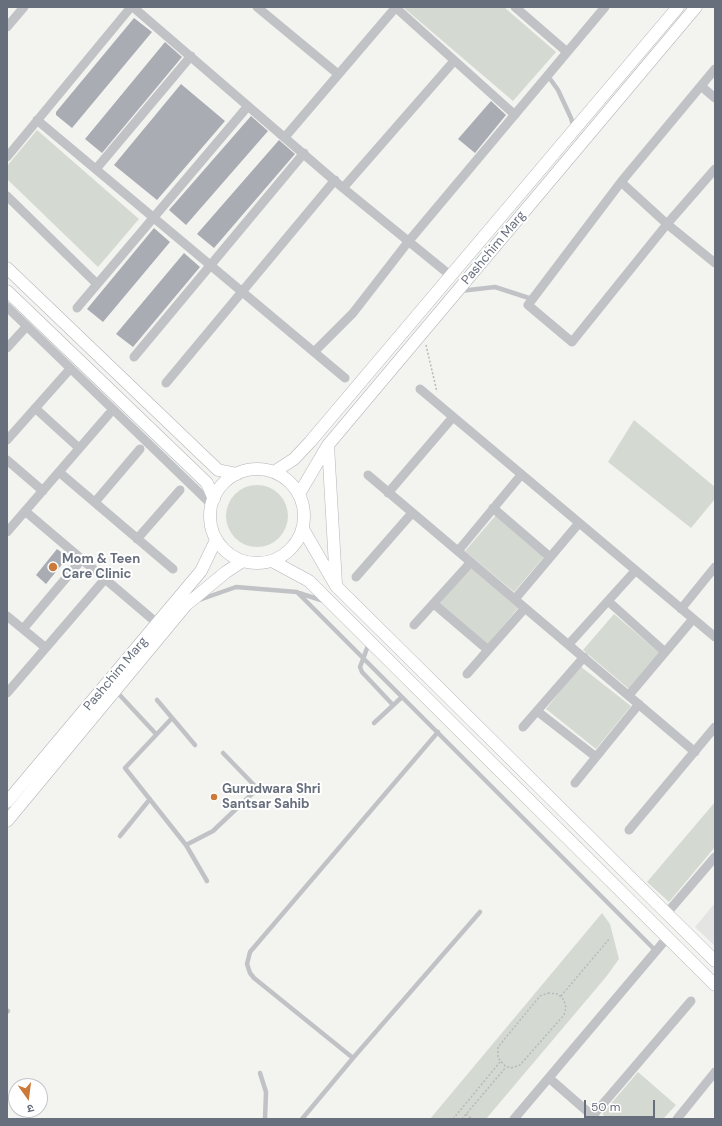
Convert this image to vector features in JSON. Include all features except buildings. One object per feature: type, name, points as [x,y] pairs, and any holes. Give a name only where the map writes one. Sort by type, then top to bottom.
[{"type":"main road","name":"Pashchim Marg","points":[[274,472],[294,459],[310,442],[678,7]]},
{"type":"main road","name":"Pashchim Marg","points":[[299,494],[328,445],[696,7]]},
{"type":"main road","points":[[7,268],[218,470],[237,474]]},
{"type":"main road","points":[[7,291],[207,483],[213,502]]},
{"type":"main road","points":[[328,445],[336,586]]},
{"type":"main road","points":[[259,469],[274,472],[292,485],[299,494],[303,505],[305,518],[303,530],[296,543],[285,554],[272,561],[262,563],[243,561],[228,553],[216,540],[210,524],[213,502],[223,484],[237,474],[259,469]]},
{"type":"main road","points":[[303,530],[336,586],[715,961]]},
{"type":"main road","name":"Pashchim Marg","points":[[7,802],[201,571],[216,540]]},
{"type":"main road","name":"Pashchim Marg","points":[[7,821],[186,604],[226,572],[243,561]]},
{"type":"main road","points":[[272,561],[309,581],[715,985]]},
{"type":"street","points":[[7,27],[24,7]]},
{"type":"street","points":[[7,157],[132,7],[191,56],[343,188],[445,272]]},
{"type":"street","points":[[257,7],[338,74]]},
{"type":"street","points":[[285,137],[395,7],[454,62],[515,115]]},
{"type":"street","points":[[515,7],[567,52]]},
{"type":"street","points":[[314,352],[353,313],[408,242],[605,7]]},
{"type":"street","points":[[96,169],[191,56]]},
{"type":"street","points":[[343,188],[454,62]]},
{"type":"street","points":[[715,70],[621,182],[528,305],[572,342],[667,224],[715,169]]},
{"type":"street","points":[[701,86],[715,98]]},
{"type":"street","points":[[77,308],[248,106]]},
{"type":"street","points":[[37,120],[345,378]]},
{"type":"street","points":[[134,357],[304,153]]},
{"type":"street","points":[[166,383],[335,180]]},
{"type":"street","points":[[621,182],[667,224],[715,263]]},
{"type":"street","points":[[7,196],[97,284]]},
{"type":"street","points":[[7,307],[70,369],[213,502]]},
{"type":"street","points":[[7,348],[26,327]]},
{"type":"street","points":[[7,440],[70,369]]},
{"type":"street","points":[[420,390],[715,637]]},
{"type":"street","points":[[35,408],[79,448]]},
{"type":"street","points":[[7,532],[108,414]]},
{"type":"street","points":[[388,493],[453,417]]},
{"type":"street","points":[[95,502],[140,449]]},
{"type":"street","points":[[7,460],[43,491]]},
{"type":"street","points":[[59,472],[173,569]]},
{"type":"street","points":[[368,475],[695,752]]},
{"type":"street","points":[[458,551],[521,475]]},
{"type":"street","points":[[137,539],[180,490]]},
{"type":"street","points":[[493,508],[550,557]]},
{"type":"street","points":[[26,511],[151,618]]},
{"type":"street","points":[[356,577],[412,513]]},
{"type":"street","points":[[515,599],[579,523]]},
{"type":"street","points":[[23,629],[82,559]]},
{"type":"street","points":[[414,625],[471,562]]},
{"type":"street","points":[[681,609],[715,567]]},
{"type":"street","points":[[569,644],[635,571]]},
{"type":"street","points":[[7,693],[105,579]]},
{"type":"street","points":[[608,601],[665,652]]},
{"type":"street","points":[[434,604],[488,650]]},
{"type":"street","points":[[467,674],[525,608]]},
{"type":"street","points":[[7,616],[46,648]]},
{"type":"street","points":[[629,695],[693,619]]},
{"type":"street","points":[[523,727],[584,657]]},
{"type":"street","points":[[575,783],[639,704]]},
{"type":"street","points":[[537,711],[596,757]]},
{"type":"street","points":[[630,830],[715,727]]},
{"type":"street","points":[[667,913],[715,857]]},
{"type":"street","points":[[514,1119],[667,938]]},
{"type":"street","points":[[549,1078],[593,1118],[691,1001]]},
{"type":"street","points":[[677,1119],[715,1072]]},
{"type":"lane","points":[[548,76],[558,90],[571,118],[574,130]]},
{"type":"lane","points":[[457,292],[495,287],[532,299]]},
{"type":"lane","points":[[186,604],[236,587],[297,592],[333,604]]},
{"type":"lane","points":[[297,592],[656,951]]},
{"type":"lane","points":[[370,642],[360,667],[362,672],[393,705]]},
{"type":"lane","points":[[116,690],[156,734]]},
{"type":"lane","points":[[374,723],[402,697]]},
{"type":"lane","points":[[157,700],[195,746]]},
{"type":"lane","points":[[172,718],[125,768],[186,845],[207,881]]},
{"type":"lane","points":[[353,1058],[254,978],[250,973],[247,964],[250,952],[438,732]]},
{"type":"lane","points":[[186,845],[213,831],[255,791],[254,785],[223,753]]},
{"type":"lane","points":[[120,836],[150,799]]},
{"type":"lane","points":[[302,1119],[480,912]]},
{"type":"lane","points":[[260,1073],[266,1092],[265,1119]]},
{"type":"path","points":[[424,330],[441,407]]},
{"type":"path","points":[[561,996],[610,938]]},
{"type":"path","points":[[548,993],[561,996],[566,1008],[564,1015],[520,1065],[516,1067],[506,1067],[500,1062],[498,1058],[498,1047],[540,996],[548,993]]},
{"type":"path","points":[[452,1119],[500,1062]]},
{"type":"path","points":[[462,1119],[506,1067]]},
{"type":"path","points":[[466,1114],[472,1119]]},
{"type":"shaded area","points":[[504,7],[556,52],[513,101],[404,8]]},
{"type":"shaded area","points":[[37,130],[139,219],[98,267],[7,179],[7,166]]},
{"type":"shaded area","points":[[634,420],[715,487],[715,499],[691,528],[608,462]]},
{"type":"shaded area","points":[[251,485],[263,485],[279,494],[286,504],[288,516],[286,528],[279,538],[263,547],[251,547],[240,542],[231,533],[226,522],[226,510],[231,499],[240,490]]},
{"type":"shaded area","points":[[496,515],[544,557],[514,592],[465,551]]},
{"type":"shaded area","points":[[471,566],[519,607],[487,645],[439,604]]},
{"type":"shaded area","points":[[614,614],[660,653],[629,689],[583,650]]},
{"type":"shaded area","points":[[580,666],[631,706],[596,749],[546,709]]},
{"type":"shaded area","points":[[715,802],[715,847],[669,902],[647,882]]},
{"type":"shaded area","points":[[715,903],[715,946],[695,927]]},
{"type":"shaded area","points":[[602,913],[610,924],[619,959],[606,977],[486,1119],[430,1119]]},
{"type":"shaded area","points":[[638,1072],[676,1105],[663,1119],[608,1119],[602,1114]]},
{"type":"place","name":"Mom & Teen Care Clinic","points":[[53,567]]},
{"type":"place","name":"Gurudwara Shri Santsar Sahib","points":[[214,797]]}]
